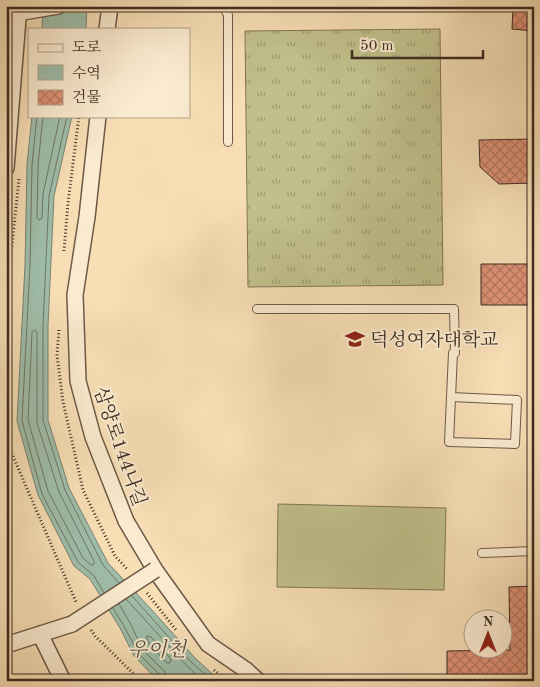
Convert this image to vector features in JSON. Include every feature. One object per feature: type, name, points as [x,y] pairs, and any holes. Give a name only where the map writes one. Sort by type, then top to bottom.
[{"type":"street","points":[[6,168],[14,11],[58,6]]},
{"type":"street","points":[[107,28],[110,6]]},
{"type":"street","name":"삼양로144나길","points":[[98,118],[87,217],[74,295],[78,381],[94,437],[126,521],[156,570],[208,644],[246,670],[258,681]]},
{"type":"street","points":[[6,645],[72,624],[156,570]]},
{"type":"street","points":[[40,634],[62,681]]},
{"type":"lane","points":[[223,6],[228,15]]},
{"type":"lane","points":[[228,6],[228,142]]},
{"type":"lane","points":[[257,309],[454,310],[454,353],[451,397],[449,442],[515,444],[517,400],[451,397]]},
{"type":"lane","points":[[482,553],[534,551]]},
{"type":"path","points":[[63,256],[79,118]]},
{"type":"path","points":[[6,440],[78,605]]},
{"type":"path","points":[[91,629],[95,636],[141,681]]},
{"type":"green space","points":[[248,6],[439,6],[439,8],[248,8]]},
{"type":"green space","points":[[440,29],[443,285],[248,287],[245,31]]},
{"type":"green space","points":[[278,504],[446,508],[444,590],[277,587]]},
{"type":"water","points":[[43,6],[87,6],[86,28],[42,28]]},
{"type":"water","name":"우이천","points":[[32,118],[72,118],[54,196],[48,326],[48,420],[69,488],[108,563],[195,658],[220,681],[158,681],[134,656],[120,628],[90,579],[74,566],[38,495],[17,421],[25,265],[27,164]]},
{"type":"building","points":[[513,6],[534,6],[534,31],[512,29]]},
{"type":"building","points":[[534,139],[534,183],[499,184],[480,167],[479,140]]},
{"type":"building","points":[[481,264],[534,264],[534,305],[481,305]]},
{"type":"building","points":[[534,586],[534,681],[447,681],[447,651],[462,651],[462,660],[512,660],[512,610],[509,610],[509,587]]},
{"type":"place","name":"덕성여자대학교","points":[[355,339]]}]
